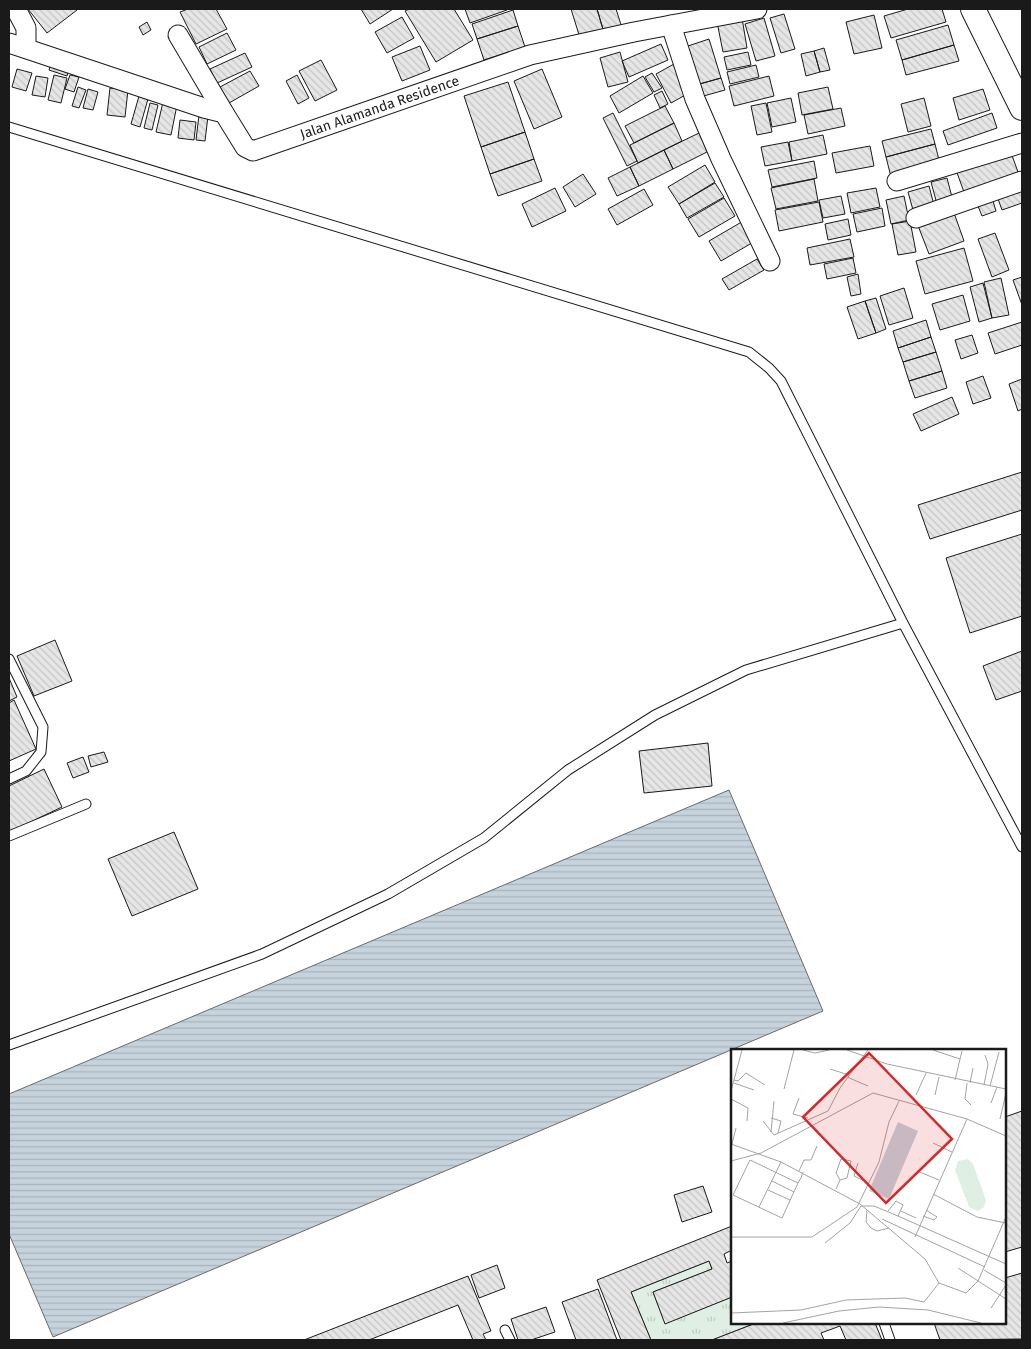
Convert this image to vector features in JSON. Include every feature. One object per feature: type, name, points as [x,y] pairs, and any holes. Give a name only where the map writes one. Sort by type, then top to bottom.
[{"type":"street","points":[[16,9],[26,28],[17,45],[224,113]]},
{"type":"street","name":"Jalan Alamanda Residence","points":[[178,35],[246,147],[250,150],[256,150],[530,56],[671,25],[695,14],[758,9]]},
{"type":"street","points":[[973,9],[1022,108]]},
{"type":"street","points":[[671,25],[695,99],[721,160],[770,262]]},
{"type":"street","points":[[897,181],[1022,143]]},
{"type":"street","points":[[916,218],[1022,181]]},
{"type":"lane","points":[[9,127],[749,352],[769,368],[781,381],[903,623],[1022,847]]},
{"type":"lane","points":[[9,1043],[262,954],[388,894],[484,838],[568,770],[655,715],[746,670],[903,623]]},
{"type":"lane","points":[[9,659],[42,727],[41,752],[26,771],[9,779]]},
{"type":"lane","points":[[9,836],[86,804]]},
{"type":"lane","points":[[884,1324],[890,1340]]},
{"type":"lane","points":[[505,1330],[510,1340]]},
{"type":"green space","points":[[709,1261],[712,1269],[653,1292],[665,1323],[731,1297],[731,1324],[753,1324],[712,1340],[651,1340],[631,1292]]},
{"type":"shaded area","points":[[729,790],[823,1011],[53,1337],[9,1234],[9,1094]]},
{"type":"building","points":[[28,9],[76,9],[77,10],[47,33]]},
{"type":"building","points":[[188,9],[216,9],[227,29],[196,44],[180,12]]},
{"type":"building","points":[[361,9],[393,9],[370,24]]},
{"type":"building","points":[[409,9],[454,9],[473,40],[436,62],[405,11]]},
{"type":"building","points":[[465,9],[506,9],[507,10],[470,23]]},
{"type":"building","points":[[571,9],[597,9],[605,36],[580,38]]},
{"type":"building","points":[[597,9],[616,9],[623,31],[605,36]]},
{"type":"building","points":[[908,9],[942,9],[946,22],[891,38],[884,16]]},
{"type":"building","points":[[513,10],[518,26],[477,39],[472,24]]},
{"type":"building","points":[[784,14],[795,49],[781,53],[770,18]]},
{"type":"building","points":[[874,15],[882,48],[854,54],[846,22]]},
{"type":"building","points":[[402,17],[414,38],[387,53],[375,32]]},
{"type":"building","points":[[742,18],[747,48],[723,52],[717,22]]},
{"type":"building","points":[[764,18],[775,56],[756,61],[745,24]]},
{"type":"building","points":[[147,22],[151,30],[143,35],[139,27]]},
{"type":"building","points":[[948,25],[954,45],[902,60],[896,40]]},
{"type":"building","points":[[518,26],[525,47],[484,60],[477,39]]},
{"type":"building","points":[[227,33],[236,50],[207,64],[199,47]]},
{"type":"building","points":[[709,39],[721,78],[696,85],[685,47]]},
{"type":"building","points":[[661,44],[668,60],[629,77],[622,61]]},
{"type":"building","points":[[954,45],[959,61],[906,75],[902,60]]},
{"type":"building","points":[[420,46],[430,70],[402,81],[392,57]]},
{"type":"building","points":[[824,48],[830,70],[820,72],[814,51]]},
{"type":"building","points":[[814,51],[820,72],[806,76],[801,54]]},
{"type":"building","points":[[620,52],[628,82],[608,87],[600,58]]},
{"type":"building","points":[[748,52],[751,65],[727,70],[724,57]]},
{"type":"building","points":[[245,53],[252,67],[217,83],[210,69]]},
{"type":"building","points":[[52,60],[70,65],[67,76],[49,70]]},
{"type":"building","points":[[321,60],[337,90],[315,101],[299,71]]},
{"type":"building","points":[[674,64],[689,93],[671,103],[656,74]]},
{"type":"building","points":[[756,65],[759,77],[730,84],[727,72]]},
{"type":"building","points":[[17,69],[32,73],[26,91],[12,87]]},
{"type":"building","points":[[542,69],[562,117],[534,129],[514,81]]},
{"type":"building","points":[[250,71],[259,86],[229,103],[220,87]]},
{"type":"building","points":[[652,73],[662,88],[654,92],[645,77]]},
{"type":"building","points":[[54,75],[67,78],[61,103],[48,100]]},
{"type":"building","points":[[70,75],[79,77],[74,92],[65,89]]},
{"type":"building","points":[[297,75],[309,98],[298,104],[286,81]]},
{"type":"building","points":[[36,76],[48,78],[45,97],[32,95]]},
{"type":"building","points":[[643,76],[653,93],[619,113],[610,96]]},
{"type":"building","points":[[769,76],[774,96],[734,106],[729,86]]},
{"type":"building","points":[[721,78],[725,90],[700,97],[696,85]]},
{"type":"building","points":[[508,82],[525,132],[481,147],[464,96]]},
{"type":"building","points":[[78,87],[86,90],[79,108],[72,106]]},
{"type":"building","points":[[828,87],[833,109],[802,115],[798,93]]},
{"type":"building","points":[[110,88],[128,90],[125,117],[107,115]]},
{"type":"building","points":[[88,89],[98,92],[93,110],[83,108]]},
{"type":"building","points":[[983,89],[990,110],[959,120],[953,98]]},
{"type":"building","points":[[662,91],[668,104],[660,108],[654,95]]},
{"type":"building","points":[[139,96],[148,99],[140,127],[131,124]]},
{"type":"building","points":[[791,98],[796,122],[772,127],[767,103]]},
{"type":"building","points":[[924,98],[931,126],[908,132],[901,104]]},
{"type":"building","points":[[163,102],[177,105],[171,135],[156,132]]},
{"type":"building","points":[[150,103],[158,105],[152,130],[144,128]]},
{"type":"building","points":[[766,103],[772,132],[757,135],[751,106]]},
{"type":"building","points":[[665,106],[674,123],[634,143],[625,126]]},
{"type":"building","points":[[841,108],[845,126],[808,134],[804,115]]},
{"type":"building","points":[[613,113],[637,161],[627,166],[603,118]]},
{"type":"building","points":[[992,113],[997,128],[948,145],[943,131]]},
{"type":"building","points":[[199,115],[208,116],[205,141],[196,140]]},
{"type":"building","points":[[180,120],[196,122],[194,140],[178,138]]},
{"type":"building","points":[[674,123],[682,141],[638,163],[630,145]]},
{"type":"building","points":[[931,129],[935,144],[886,157],[882,141]]},
{"type":"building","points":[[525,132],[534,159],[490,174],[481,147]]},
{"type":"building","points":[[699,133],[709,151],[673,169],[664,150]]},
{"type":"building","points":[[823,135],[827,154],[792,161],[789,142]]},
{"type":"building","points":[[788,142],[792,161],[765,166],[761,147]]},
{"type":"building","points":[[935,144],[940,164],[891,177],[886,157]]},
{"type":"building","points":[[870,146],[874,166],[836,173],[832,153]]},
{"type":"building","points":[[664,150],[673,169],[639,186],[630,167]]},
{"type":"building","points":[[1010,150],[1018,172],[964,192],[956,170]]},
{"type":"building","points":[[534,159],[542,181],[498,196],[490,174]]},
{"type":"building","points":[[814,161],[817,178],[772,187],[768,170]]},
{"type":"building","points":[[705,165],[715,182],[679,204],[668,187]]},
{"type":"building","points":[[630,167],[639,186],[617,196],[608,178]]},
{"type":"building","points":[[583,174],[596,194],[575,207],[563,187]]},
{"type":"building","points":[[947,178],[953,201],[937,204],[931,182]]},
{"type":"building","points":[[814,179],[818,201],[776,209],[771,188]]},
{"type":"building","points":[[715,183],[724,197],[687,218],[679,204]]},
{"type":"building","points":[[929,186],[934,205],[913,210],[908,192]]},
{"type":"building","points":[[1022,187],[1022,203],[1002,210],[997,196]]},
{"type":"building","points":[[555,188],[566,211],[532,227],[522,204]]},
{"type":"building","points":[[876,188],[880,207],[851,213],[847,193]]},
{"type":"building","points":[[644,189],[653,205],[617,225],[608,209]]},
{"type":"building","points":[[841,196],[845,214],[823,218],[819,200]]},
{"type":"building","points":[[904,196],[909,220],[891,224],[886,200]]},
{"type":"building","points":[[724,198],[735,216],[699,237],[688,219]]},
{"type":"building","points":[[993,201],[996,211],[982,216],[978,206]]},
{"type":"building","points":[[819,202],[823,222],[779,231],[775,210]]},
{"type":"building","points":[[882,208],[885,226],[857,232],[853,214]]},
{"type":"building","points":[[953,210],[964,241],[929,254],[917,223]]},
{"type":"building","points":[[848,219],[851,235],[828,240],[825,224]]},
{"type":"building","points":[[745,220],[757,240],[721,261],[709,241]]},
{"type":"building","points":[[910,221],[916,252],[898,255],[892,224]]},
{"type":"building","points":[[995,233],[1009,270],[992,277],[978,239]]},
{"type":"building","points":[[850,239],[854,257],[810,265],[807,248]]},
{"type":"building","points":[[964,248],[973,281],[925,294],[916,261]]},
{"type":"building","points":[[853,258],[856,273],[827,279],[824,264]]},
{"type":"building","points":[[757,259],[764,270],[729,290],[722,279]]},
{"type":"building","points":[[858,274],[861,294],[851,296],[847,277]]},
{"type":"building","points":[[1022,277],[1022,305],[1013,280]]},
{"type":"building","points":[[1001,278],[1009,315],[992,318],[984,282]]},
{"type":"building","points":[[983,283],[992,318],[979,322],[970,287]]},
{"type":"building","points":[[904,288],[913,318],[889,325],[880,296]]},
{"type":"building","points":[[963,295],[970,321],[940,330],[932,304]]},
{"type":"building","points":[[876,298],[886,329],[876,333],[865,301]]},
{"type":"building","points":[[865,301],[876,333],[858,339],[847,307]]},
{"type":"building","points":[[926,320],[931,337],[898,348],[893,331]]},
{"type":"building","points":[[1022,322],[1022,345],[995,354],[988,333]]},
{"type":"building","points":[[972,335],[978,353],[961,359],[955,340]]},
{"type":"building","points":[[931,337],[936,352],[903,362],[898,348]]},
{"type":"building","points":[[936,352],[942,371],[909,381],[903,362]]},
{"type":"building","points":[[942,371],[947,388],[915,398],[909,381]]},
{"type":"building","points":[[983,376],[991,398],[973,404],[966,382]]},
{"type":"building","points":[[1022,379],[1022,409],[1018,411],[1009,384]]},
{"type":"building","points":[[952,397],[959,414],[921,431],[913,414]]},
{"type":"building","points":[[1022,472],[1022,510],[930,539],[918,505]]},
{"type":"building","points":[[1022,534],[1022,616],[970,633],[946,558]]},
{"type":"building","points":[[55,640],[72,681],[34,696],[17,656]]},
{"type":"building","points":[[1022,651],[1022,691],[996,700],[983,666]]},
{"type":"building","points":[[9,678],[17,697],[9,701]]},
{"type":"building","points":[[14,700],[36,749],[9,761],[9,703]]},
{"type":"building","points":[[708,743],[712,786],[644,793],[639,751]]},
{"type":"building","points":[[104,752],[108,762],[91,767],[88,756]]},
{"type":"building","points":[[83,757],[89,772],[73,778],[67,763]]},
{"type":"building","points":[[44,769],[62,807],[9,832],[9,786]]},
{"type":"building","points":[[174,832],[198,889],[132,916],[108,859]]},
{"type":"building","points":[[1022,1111],[1022,1247],[1006,1252],[1006,1117]]},
{"type":"building","points":[[703,1186],[712,1212],[682,1222],[674,1195]]},
{"type":"building","points":[[731,1226],[731,1250],[724,1254],[727,1263],[731,1261],[731,1297],[665,1324],[653,1292],[712,1269],[709,1261],[631,1292],[651,1340],[621,1340],[597,1280]]},
{"type":"building","points":[[497,1265],[505,1288],[479,1298],[471,1275]]},
{"type":"building","points":[[1022,1273],[1022,1339],[940,1340],[934,1324],[1006,1324],[1006,1278]]},
{"type":"building","points":[[468,1276],[491,1331],[483,1334],[486,1340],[473,1340],[458,1305],[369,1340],[304,1340]]},
{"type":"building","points":[[598,1289],[617,1340],[576,1340],[562,1302]]},
{"type":"building","points":[[546,1307],[555,1332],[531,1340],[518,1340],[511,1319]]},
{"type":"building","points":[[753,1324],[875,1324],[882,1340],[846,1340],[840,1326],[821,1333],[824,1340],[712,1340]]}]
